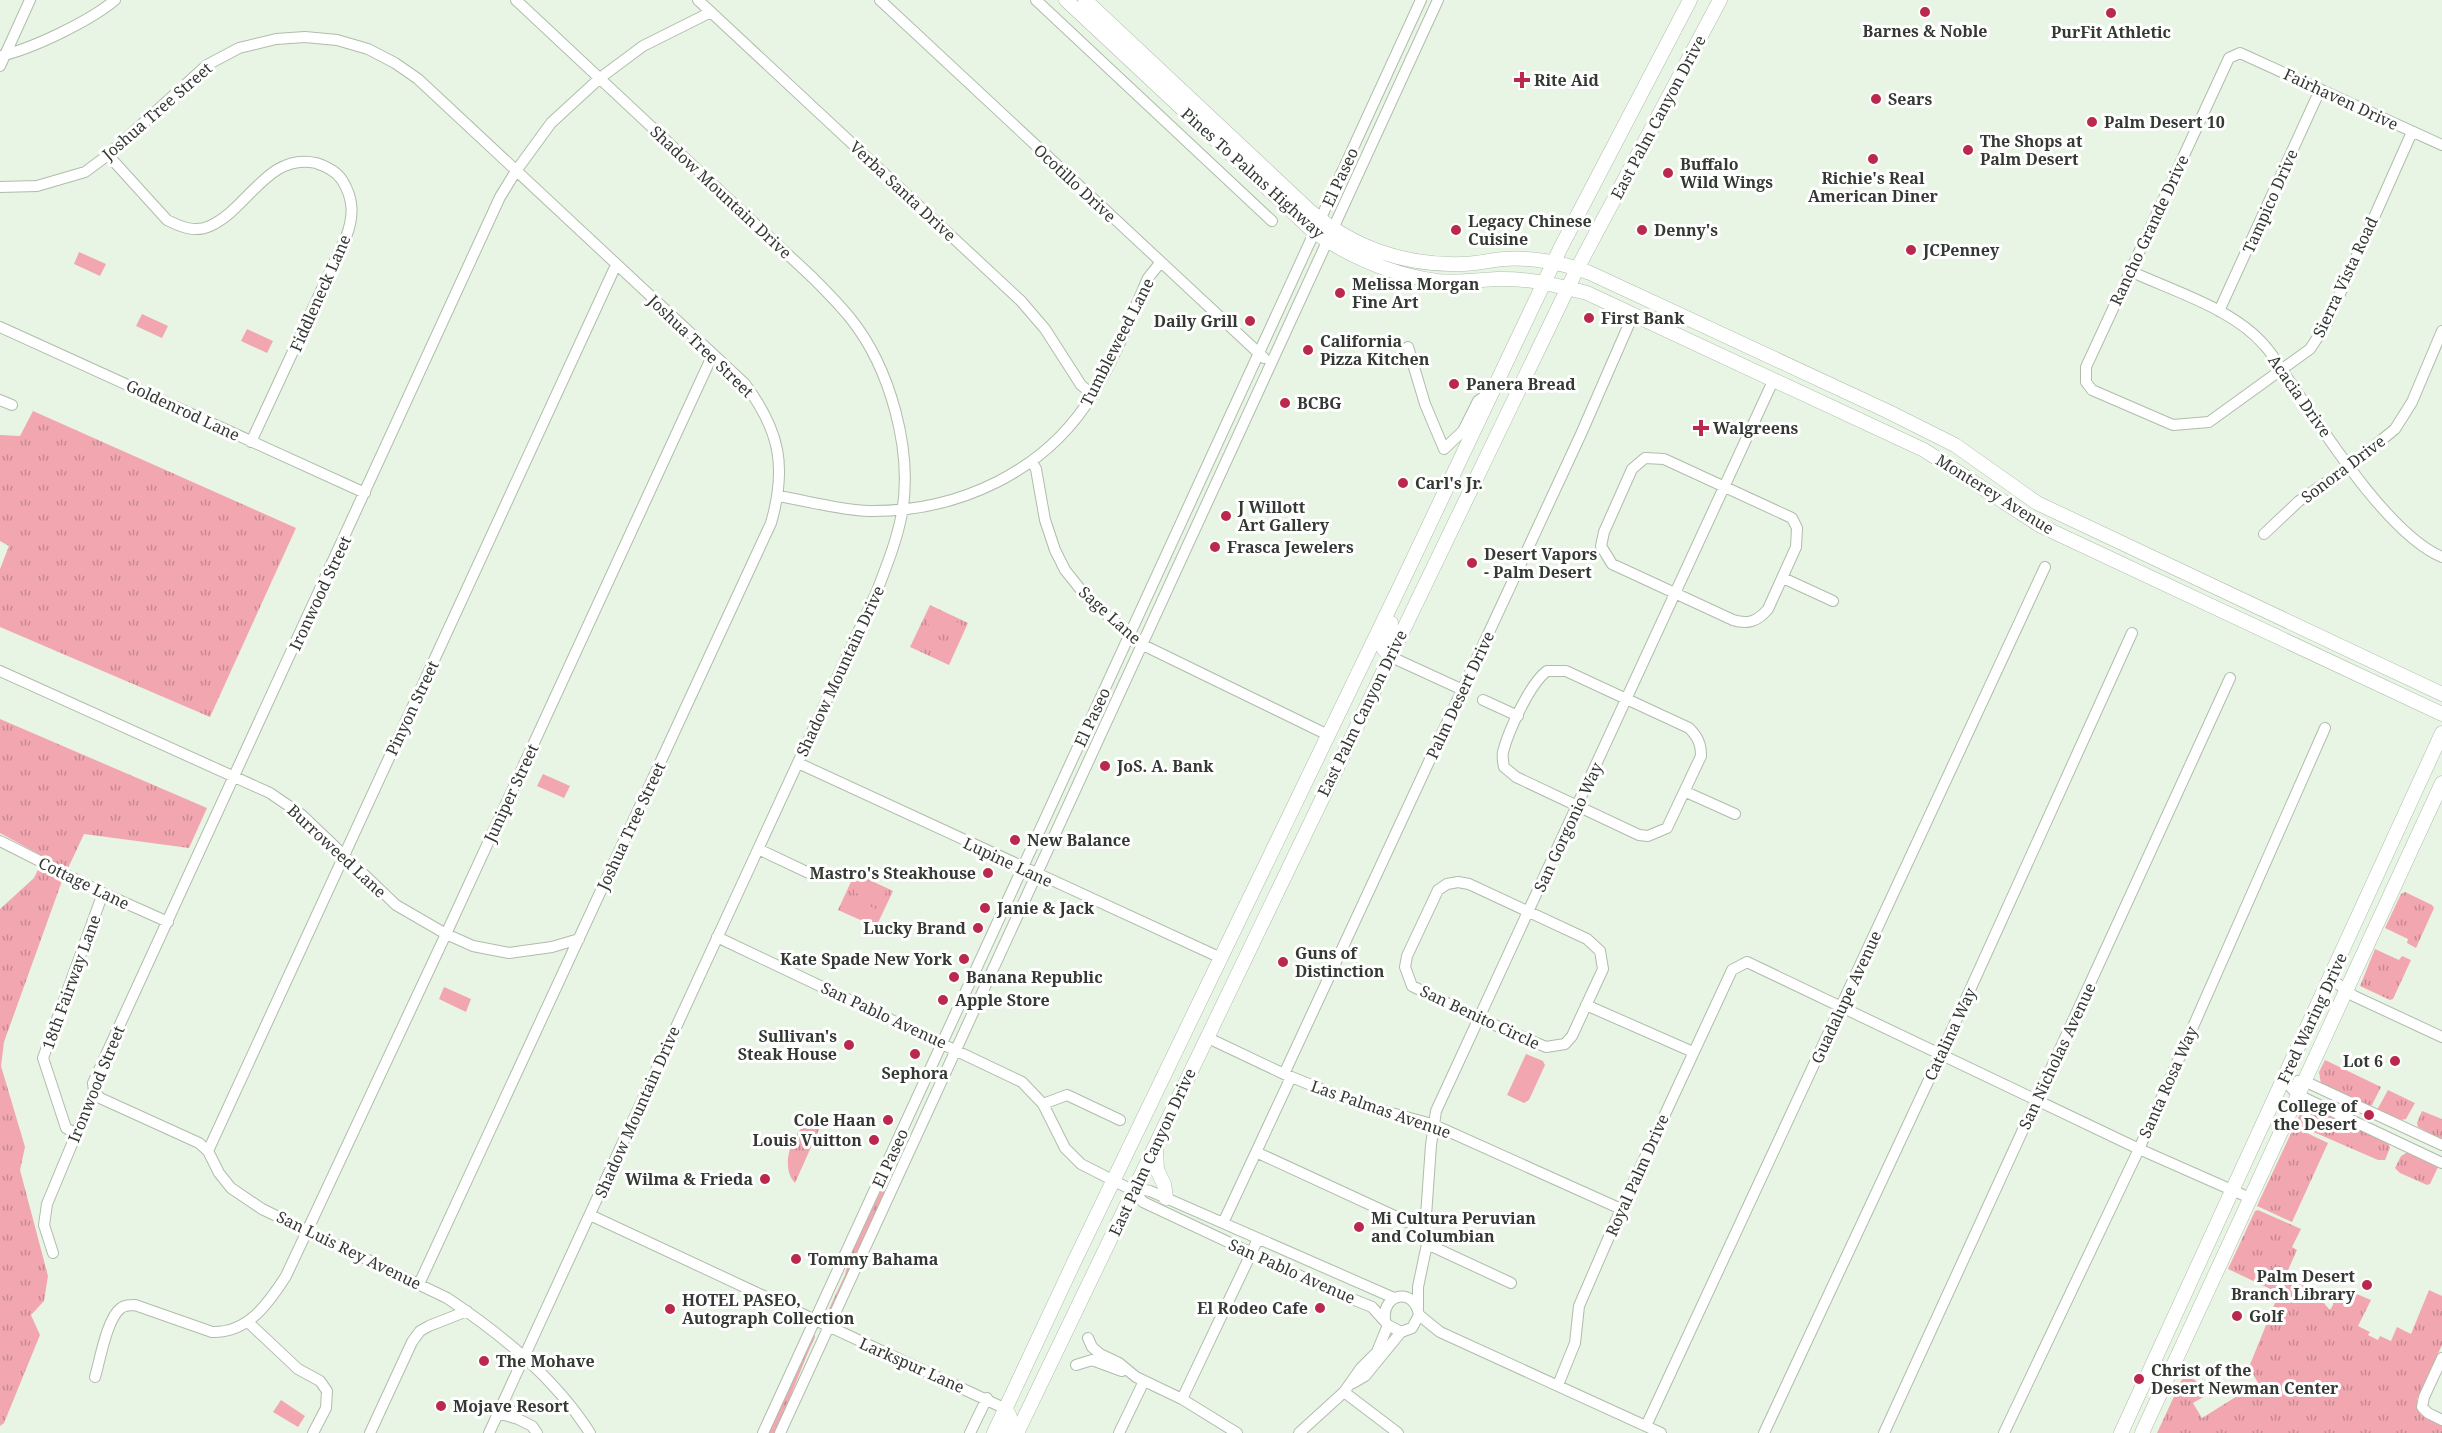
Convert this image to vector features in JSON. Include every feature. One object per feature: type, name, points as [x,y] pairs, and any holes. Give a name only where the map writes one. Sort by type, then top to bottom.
[{"type":"main road","name":"Pines To Palms Highway","points":[[1066,0],[1324,231],[1378,266],[1438,281],[1495,279],[1545,281]]},
{"type":"main road","name":"Pines To Palms Highway","points":[[1085,0],[1324,231],[1373,250],[1408,260],[1435,264],[1521,259],[1553,263]]},
{"type":"main road","name":"East Palm Canyon Drive","points":[[994,1433],[1553,263],[1690,0]]},
{"type":"main road","name":"East Palm Canyon Drive","points":[[1017,1433],[1577,269],[1720,0]]},
{"type":"main road","name":"Monterey Avenue","points":[[1553,263],[1577,269],[1887,411],[1955,445],[2037,503],[2442,694]]},
{"type":"main road","name":"Monterey Avenue","points":[[1545,281],[1587,293],[1891,434],[1942,460],[2020,514],[2067,539],[2442,714]]},
{"type":"main road","points":[[1891,434],[1903,435],[1933,446],[1984,479],[2005,482]]},
{"type":"main road","points":[[2067,539],[2081,533],[2109,545],[2116,540]]},
{"type":"main road","points":[[1389,656],[1385,652],[1384,642],[1404,578]]},
{"type":"main road","name":"Fred Waring Drive","points":[[2121,1433],[2442,733]]},
{"type":"main road","points":[[1303,836],[1309,804],[1337,746],[1335,740],[1328,735]]},
{"type":"main road","name":"Fred Waring Drive","points":[[2142,1433],[2442,783]]},
{"type":"main road","points":[[2423,824],[2442,801]]},
{"type":"main road","points":[[1156,1145],[1157,1170],[1164,1184],[1167,1198]]},
{"type":"main road","points":[[1006,1408],[1010,1417],[1006,1433]]},
{"type":"street","points":[[0,66],[30,0]]},
{"type":"street","points":[[3,56],[57,34],[93,15],[115,0]]},
{"type":"street","name":"Shadow Mountain Drive","points":[[489,1433],[877,591],[895,545],[903,510],[904,474],[901,435],[892,395],[874,356],[851,319],[813,278],[516,0]]},
{"type":"street","name":"Verba Santa Drive","points":[[698,0],[1021,302],[1045,329],[1081,385],[1093,395]]},
{"type":"street","name":"Ocotillo Drive","points":[[880,0],[1270,365]]},
{"type":"street","points":[[1036,0],[1272,221]]},
{"type":"street","points":[[1324,231],[1359,151],[1364,125],[1421,0]]},
{"type":"street","name":"El Paseo","points":[[763,1433],[1259,354],[1396,92],[1438,0]]},
{"type":"street","name":"Ironwood Street","points":[[53,1253],[44,1225],[46,1204],[94,1091],[93,1083],[500,197],[551,123],[600,78],[643,46],[711,12]]},
{"type":"street","points":[[1375,101],[1396,92],[1397,82],[1411,42],[1406,33]]},
{"type":"street","name":"Joshua Tree Street","points":[[0,187],[37,186],[85,172],[108,155],[207,65],[238,48],[276,39],[305,37],[337,40],[368,49],[395,63],[418,79],[745,384],[765,414],[773,432],[779,461],[779,495],[771,523],[419,1284]]},
{"type":"street","name":"Fairhaven Drive","points":[[2240,53],[2442,145]]},
{"type":"street","name":"Rancho Grande Drive","points":[[2086,382],[2086,367],[2229,58],[2240,53]]},
{"type":"street","name":"Tampico Drive","points":[[2219,311],[2320,90]]},
{"type":"street","name":"Sierra Vista Road","points":[[2086,382],[2092,390],[2173,425],[2209,422],[2310,349],[2327,323],[2412,132]]},
{"type":"street","name":"Fiddleneck Lane","points":[[108,155],[167,220],[193,230],[210,227],[216,223],[275,170],[289,164],[303,161],[318,164],[340,177],[348,191],[352,206],[352,222],[251,442]]},
{"type":"street","name":"El Paseo","points":[[780,1433],[1270,365],[1324,231]]},
{"type":"street","name":"Tumbleweed Lane","points":[[779,495],[866,511],[903,510],[959,500],[1001,482],[1032,462],[1076,418],[1093,395],[1148,278],[1160,263]]},
{"type":"street","name":"Pinyon Street","points":[[208,1151],[616,265]]},
{"type":"street","name":"Acacia Drive","points":[[2130,272],[2219,311],[2247,328],[2266,346],[2350,466],[2389,517],[2416,540],[2442,557]]},
{"type":"street","name":"Palm Desert Drive","points":[[1223,1224],[1633,315]]},
{"type":"street","name":"Goldenrod Lane","points":[[0,327],[365,494]]},
{"type":"street","name":"Sonora Drive","points":[[2264,534],[2299,501],[2350,466],[2395,429],[2412,402],[2442,331]]},
{"type":"street","points":[[1408,347],[1422,394],[1443,449],[1463,431],[1478,401],[1493,390]]},
{"type":"street","name":"Juniper Street","points":[[248,1322],[273,1295],[308,1231],[713,354]]},
{"type":"street","name":"San Gorgonio Way","points":[[1419,1312],[1418,1287],[1427,1244],[1425,1230],[1432,1124],[1436,1111],[1773,381]]},
{"type":"street","points":[[0,400],[12,405]]},
{"type":"street","points":[[1644,458],[1664,459],[1725,487],[1792,518],[1797,528],[1796,547],[1783,578],[1768,609],[1762,617],[1754,621],[1742,623],[1733,620],[1612,564],[1601,546],[1604,532],[1632,469],[1644,458]]},
{"type":"street","name":"Sage Lane","points":[[1032,462],[1036,469],[1045,520],[1065,570],[1089,600],[1143,645],[1328,735]]},
{"type":"street","name":"Guadalupe Avenue","points":[[1646,1426],[2045,567]]},
{"type":"street","points":[[1783,578],[1833,601]]},
{"type":"street","name":"Catalina Way","points":[[1764,1433],[1940,1056],[2132,633]]},
{"type":"street","points":[[1389,656],[1463,690]]},
{"type":"street","name":"Burroweed Lane","points":[[0,671],[270,793],[293,807],[396,905],[446,934],[473,946],[509,953],[552,947],[579,939]]},
{"type":"street","points":[[1547,671],[1566,671],[1689,728],[1697,735],[1701,746],[1701,756],[1686,792],[1667,828],[1648,836],[1639,835],[1516,777],[1504,766],[1503,750],[1518,716],[1532,686],[1547,671]]},
{"type":"street","name":"San Nicholas Avenue","points":[[1884,1433],[2230,678]]},
{"type":"street","points":[[1483,700],[1518,716]]},
{"type":"street","name":"Santa Rosa Way","points":[[2004,1433],[2139,1149],[2325,728]]},
{"type":"street","name":"Lupine Lane","points":[[798,764],[1221,958]]},
{"type":"street","points":[[1686,792],[1735,814]]},
{"type":"street","points":[[0,854],[4,843]]},
{"type":"street","name":"Cottage Lane","points":[[4,843],[103,893],[168,922]]},
{"type":"street","points":[[758,849],[811,874]]},
{"type":"street","name":"San Benito Circle","points":[[1458,882],[1469,884],[1528,913],[1587,939],[1600,951],[1602,969],[1572,1036],[1565,1044],[1555,1048],[1546,1047],[1479,1018],[1412,986],[1405,967],[1407,956],[1438,890],[1448,884],[1458,882]]},
{"type":"street","name":"18th Fairway Lane","points":[[76,1134],[66,1128],[43,1058],[103,893]]},
{"type":"street","name":"San Pablo Avenue","points":[[717,937],[1022,1082],[1043,1104],[1065,1148],[1081,1164],[1134,1191],[1143,1202],[1251,1254],[1372,1307],[1387,1322],[1406,1330],[1440,1332]]},
{"type":"street","name":"Royal Palm Drive","points":[[1558,1385],[1575,1343],[1579,1306],[1621,1209],[1732,970],[1747,962],[1841,1007]]},
{"type":"street","points":[[2330,978],[2354,996],[2442,1037]]},
{"type":"street","points":[[1586,1005],[1693,1052]]},
{"type":"street","points":[[1841,1007],[2139,1149],[2250,1198]]},
{"type":"street","name":"Las Palmas Avenue","points":[[1206,1037],[1288,1076],[1358,1104],[1432,1124],[1621,1209]]},
{"type":"street","points":[[2284,1080],[2304,1081],[2442,1145]]},
{"type":"street","points":[[2284,1080],[2298,1095],[2442,1163]]},
{"type":"street","name":"San Luis Rey Avenue","points":[[94,1091],[100,1098],[199,1143],[208,1151],[219,1173],[231,1188],[262,1209],[419,1284],[467,1311],[524,1356],[590,1433]]},
{"type":"street","points":[[1043,1104],[1067,1095],[1120,1120]]},
{"type":"street","points":[[1256,1152],[1425,1230],[1412,1282],[1388,1304],[1384,1313],[1387,1322],[1377,1352],[1361,1368],[1347,1389]]},
{"type":"street","points":[[887,1163],[891,1172],[901,1169]]},
{"type":"street","points":[[878,1183],[887,1181],[892,1188]]},
{"type":"street","name":"San Pablo Avenue","points":[[1134,1191],[1149,1190],[1258,1239],[1398,1297],[1409,1298],[1419,1312],[1440,1332],[1661,1433]]},
{"type":"street","name":"Larkspur Lane","points":[[590,1215],[1006,1408]]},
{"type":"street","points":[[1182,1399],[1258,1239]]},
{"type":"street","points":[[1427,1244],[1511,1283]]},
{"type":"street","points":[[826,1313],[844,1271],[849,1247]]},
{"type":"street","points":[[95,1377],[112,1320],[118,1309],[126,1305],[135,1305],[212,1332],[224,1333],[248,1322],[298,1369],[320,1381],[327,1391],[326,1408],[313,1433]]},
{"type":"street","points":[[370,1433],[412,1342],[420,1331],[467,1311]]},
{"type":"street","points":[[1299,1433],[1347,1389],[1365,1376],[1419,1312]]},
{"type":"street","points":[[1089,1338],[1092,1347],[1100,1354],[1119,1363],[1140,1379]]},
{"type":"street","points":[[2442,1358],[2424,1396],[2422,1407],[2442,1420]]},
{"type":"street","points":[[1076,1365],[1092,1360],[1140,1379],[1182,1399],[1237,1433]]},
{"type":"street","points":[[1119,1433],[1140,1379]]},
{"type":"street","points":[[1347,1389],[1398,1433]]},
{"type":"street","points":[[970,1433],[987,1398]]},
{"type":"street","points":[[500,1410],[514,1412],[518,1419],[532,1426],[537,1433]]},
{"type":"green space","points":[[79,252],[106,264],[100,276],[74,264]]},
{"type":"green space","points":[[142,314],[168,326],[162,338],[136,326]]},
{"type":"green space","points":[[247,329],[273,341],[267,353],[241,341]]},
{"type":"green space","points":[[33,411],[296,528],[210,717],[0,627],[0,569],[9,546],[0,541],[0,435],[20,436]]},
{"type":"green space","points":[[930,605],[968,623],[949,665],[910,647]]},
{"type":"green space","points":[[933,612],[961,624],[955,637],[927,624]]},
{"type":"green space","points":[[923,632],[951,645],[945,657],[918,645]]},
{"type":"green space","points":[[0,719],[207,808],[189,848],[84,834],[62,881],[4,1042],[1,1066],[25,1147],[20,1170],[48,1276],[44,1301],[31,1315],[40,1335],[4,1423],[0,1426],[0,909],[34,878],[44,857],[0,833]]},
{"type":"green space","points":[[543,774],[570,786],[564,798],[537,786]]},
{"type":"green space","points":[[855,873],[893,891],[876,927],[838,910]]},
{"type":"green space","points":[[859,879],[886,892],[881,904],[854,892]]},
{"type":"green space","points":[[2405,892],[2434,908],[2416,948],[2407,943],[2408,939],[2385,928],[2401,894]]},
{"type":"green space","points":[[851,897],[878,910],[872,922],[845,910]]},
{"type":"green space","points":[[2375,949],[2399,960],[2402,956],[2411,960],[2393,999],[2390,1000],[2360,986]]},
{"type":"green space","points":[[444,987],[471,999],[466,1012],[439,999]]},
{"type":"green space","points":[[1526,1054],[1543,1061],[1545,1065],[1529,1100],[1524,1103],[1507,1095]]},
{"type":"green space","points":[[2325,1060],[2381,1087],[2372,1105],[2321,1084],[2319,1072]]},
{"type":"green space","points":[[2388,1090],[2415,1103],[2406,1119],[2401,1120],[2377,1110]]},
{"type":"green space","points":[[2313,1107],[2388,1142],[2390,1148],[2385,1160],[2378,1160],[2295,1124],[2301,1112]]},
{"type":"green space","points":[[2422,1111],[2442,1119],[2442,1140],[2418,1127],[2417,1123]]},
{"type":"green space","points":[[818,1115],[825,1116],[795,1183],[788,1165],[792,1145],[796,1135]]},
{"type":"green space","points":[[2294,1127],[2328,1143],[2292,1222],[2257,1206]]},
{"type":"green space","points":[[2408,1152],[2439,1165],[2430,1184],[2427,1185],[2400,1173],[2395,1168],[2401,1156]]},
{"type":"green space","points":[[883,1186],[887,1190],[830,1311],[845,1275],[851,1252]]},
{"type":"green space","points":[[2258,1210],[2301,1229],[2292,1247],[2297,1250],[2285,1277],[2321,1294],[2322,1301],[2330,1310],[2333,1298],[2346,1304],[2352,1292],[2371,1300],[2358,1326],[2370,1332],[2368,1335],[2378,1340],[2380,1336],[2391,1341],[2397,1327],[2411,1334],[2429,1290],[2442,1296],[2442,1345],[2417,1399],[2421,1415],[2442,1425],[2442,1433],[2157,1433],[2184,1375],[2195,1380],[2205,1396],[2193,1403],[2202,1418],[2258,1383],[2249,1367],[2279,1293],[2228,1269],[2255,1211]]},
{"type":"green space","points":[[814,1334],[815,1337],[775,1433],[768,1433]]},
{"type":"green space","points":[[281,1400],[305,1416],[298,1427],[273,1412]]},
{"type":"place","name":"Barnes & Noble","points":[[1925,12]]},
{"type":"place","name":"PurFit Athletic","points":[[2111,13]]},
{"type":"place","name":"Rite Aid","points":[[1522,80]]},
{"type":"place","name":"Sears","points":[[1876,99]]},
{"type":"place","name":"Palm Desert 10","points":[[2092,122]]},
{"type":"place","name":"The Shops at Palm Desert","points":[[1968,150]]},
{"type":"place","name":"Richie's Real American Diner","points":[[1873,159]]},
{"type":"place","name":"Buffalo Wild Wings","points":[[1668,173]]},
{"type":"place","name":"Legacy Chinese Cuisine","points":[[1456,230]]},
{"type":"place","name":"Denny's","points":[[1642,230]]},
{"type":"place","name":"JCPenney","points":[[1911,250]]},
{"type":"place","name":"Melissa Morgan Fine Art","points":[[1340,293]]},
{"type":"place","name":"First Bank","points":[[1589,318]]},
{"type":"place","name":"Daily Grill","points":[[1250,321]]},
{"type":"place","name":"California Pizza Kitchen","points":[[1308,350]]},
{"type":"place","name":"Panera Bread","points":[[1454,384]]},
{"type":"place","name":"BCBG","points":[[1285,403]]},
{"type":"place","name":"Walgreens","points":[[1701,428]]},
{"type":"place","name":"Carl's Jr.","points":[[1403,483]]},
{"type":"place","name":"J Willott Art Gallery","points":[[1226,516]]},
{"type":"place","name":"Frasca Jewelers","points":[[1215,547]]},
{"type":"place","name":"Desert Vapors - Palm Desert","points":[[1472,563]]},
{"type":"place","name":"JoS. A. Bank","points":[[1105,766]]},
{"type":"place","name":"New Balance","points":[[1015,840]]},
{"type":"place","name":"Mastro's Steakhouse","points":[[988,873]]},
{"type":"place","name":"Janie & Jack","points":[[985,908]]},
{"type":"place","name":"Lucky Brand","points":[[978,928]]},
{"type":"place","name":"Kate Spade New York","points":[[964,959]]},
{"type":"place","name":"Guns of Distinction","points":[[1283,962]]},
{"type":"place","name":"Banana Republic","points":[[954,977]]},
{"type":"place","name":"Apple Store","points":[[943,1000]]},
{"type":"place","name":"Sullivan's Steak House","points":[[849,1045]]},
{"type":"place","name":"Sephora","points":[[915,1054]]},
{"type":"place","name":"Lot 6","points":[[2395,1061]]},
{"type":"place","name":"College of the Desert","points":[[2369,1115]]},
{"type":"place","name":"Cole Haan","points":[[888,1120]]},
{"type":"place","name":"Louis Vuitton","points":[[874,1140]]},
{"type":"place","name":"Wilma & Frieda","points":[[765,1179]]},
{"type":"place","name":"Mi Cultura Peruvian and Columbian","points":[[1359,1227]]},
{"type":"place","name":"Tommy Bahama","points":[[796,1259]]},
{"type":"place","name":"Palm Desert Branch Library","points":[[2367,1285]]},
{"type":"place","name":"El Rodeo Cafe","points":[[1320,1308]]},
{"type":"place","name":"HOTEL PASEO, Autograph Collection","points":[[670,1309]]},
{"type":"place","name":"Golf","points":[[2237,1316]]},
{"type":"place","name":"The Mohave","points":[[484,1361]]},
{"type":"place","name":"Christ of the Desert Newman Center","points":[[2139,1379]]},
{"type":"place","name":"Mojave Resort","points":[[441,1406]]}]
